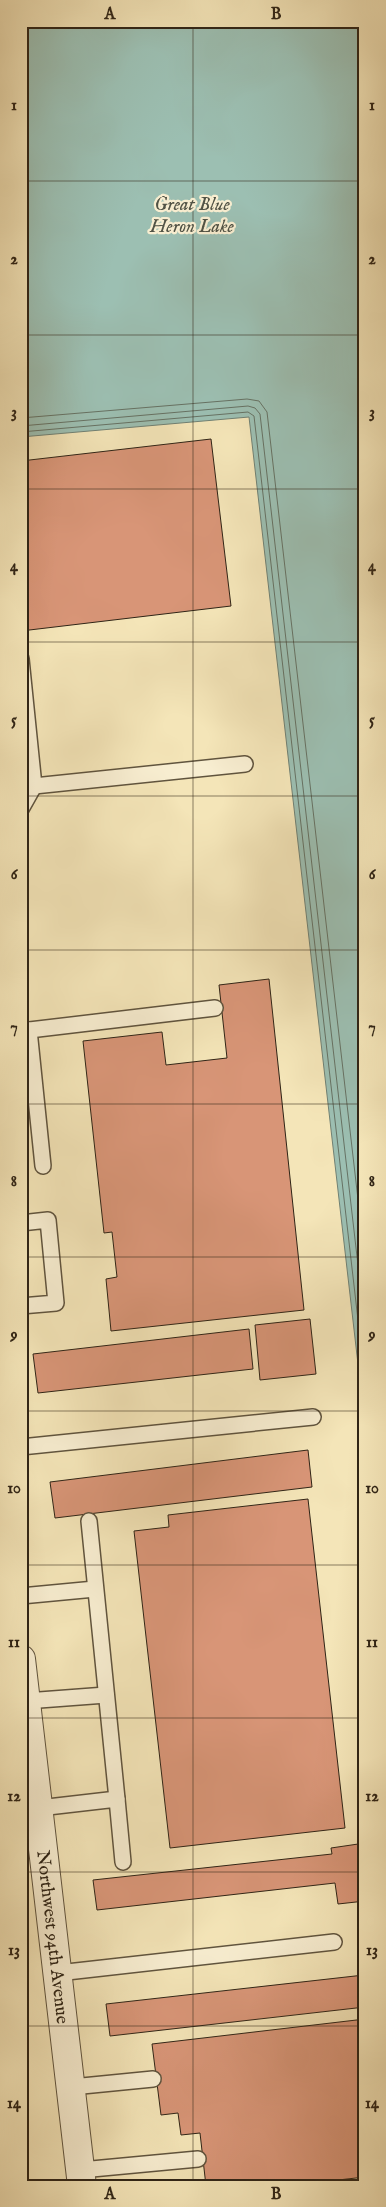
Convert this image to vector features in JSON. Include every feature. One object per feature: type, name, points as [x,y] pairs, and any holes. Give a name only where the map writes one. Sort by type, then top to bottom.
[{"type":"street","name":"Northwest 94th Avenue","points":[[21,1658],[81,2178]]},
{"type":"lane","points":[[21,660],[34,786],[21,809]]},
{"type":"lane","points":[[34,786],[245,764]]},
{"type":"lane","points":[[43,1166],[25,1031],[216,1008]]},
{"type":"lane","points":[[21,1223],[48,1220],[56,1303],[21,1306]]},
{"type":"lane","points":[[21,1447],[313,1417]]},
{"type":"lane","points":[[89,1521],[124,1862]]},
{"type":"lane","points":[[21,1596],[95,1589]]},
{"type":"lane","points":[[26,1701],[106,1695]]},
{"type":"lane","points":[[39,1808],[117,1799]]},
{"type":"lane","points":[[58,1973],[334,1942]]},
{"type":"lane","points":[[72,2087],[154,2079]]},
{"type":"lane","points":[[81,2178],[198,2159]]},
{"type":"water","name":"Great Blue Heron Lake","points":[[21,21],[365,21],[365,1425],[249,417],[21,437]]},
{"type":"building","points":[[211,439],[231,606],[21,631],[21,461]]},
{"type":"building","points":[[269,979],[304,1310],[111,1331],[106,1279],[117,1277],[112,1232],[104,1233],[83,1041],[162,1032],[166,1065],[227,1058],[219,985]]},
{"type":"building","points":[[310,1319],[316,1374],[260,1380],[255,1325]]},
{"type":"building","points":[[249,1329],[253,1369],[38,1393],[33,1354]]},
{"type":"building","points":[[308,1450],[312,1487],[55,1518],[50,1482]]},
{"type":"building","points":[[308,1499],[345,1828],[170,1848],[134,1531],[169,1527],[168,1515]]},
{"type":"building","points":[[365,1843],[365,1901],[338,1904],[335,1883],[97,1910],[93,1880],[332,1854],[331,1848]]},
{"type":"building","points":[[364,1975],[365,2007],[110,2036],[106,2004]]},
{"type":"building","points":[[365,2019],[365,2177],[284,2186],[206,2186],[200,2133],[181,2135],[178,2113],[161,2115],[152,2044]]}]
